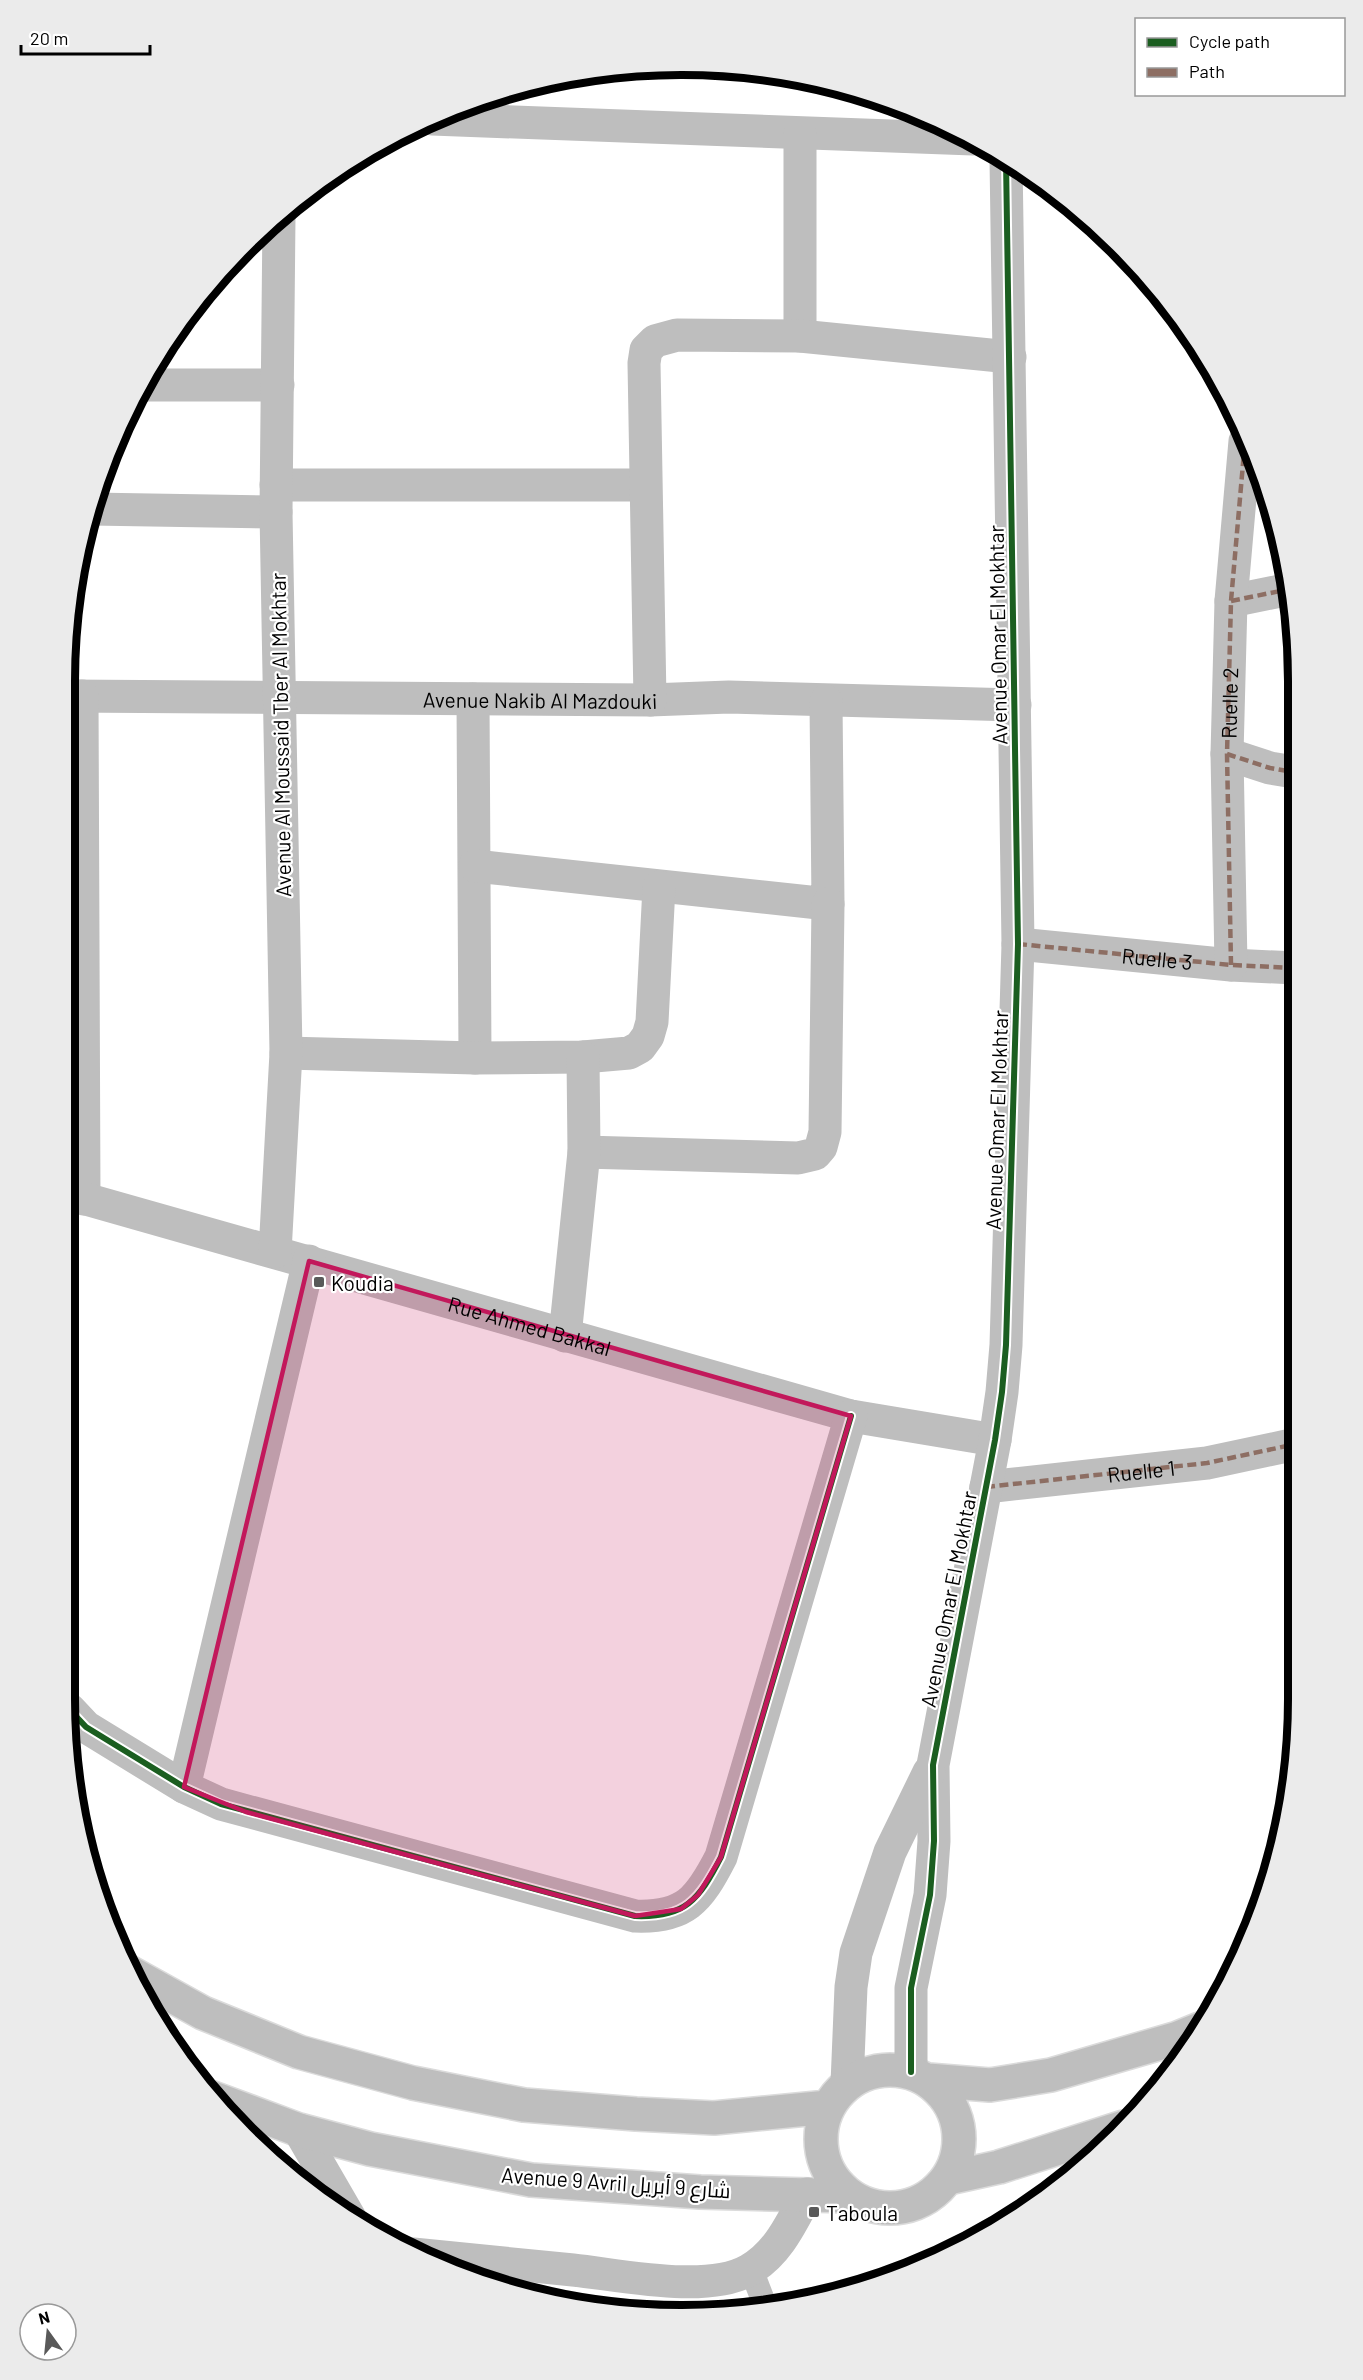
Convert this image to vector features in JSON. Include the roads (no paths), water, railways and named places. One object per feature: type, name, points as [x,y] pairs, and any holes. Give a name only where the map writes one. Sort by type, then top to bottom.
[{"type":"main road","points":[[452,120],[951,138]]},
{"type":"main road","points":[[800,134],[800,336]]},
{"type":"main road","name":"Avenue Omar El Mokhtar","points":[[920,2076],[911,1988],[930,1895],[934,1842],[933,1765],[995,1440],[1006,1345],[1018,944],[1006,169]]},
{"type":"main road","name":"Avenue Al Moussaid Tber Al Mokhtar","points":[[275,1252],[286,1053],[276,499],[279,229]]},
{"type":"main road","points":[[650,700],[644,363],[646,350],[655,341],[676,335],[800,336],[1010,357]]},
{"type":"main road","points":[[152,385],[278,385]]},
{"type":"main road","name":"Ruelle 2","points":[[1231,965],[1227,754],[1232,601],[1244,454]]},
{"type":"main road","points":[[101,508],[276,499],[645,485]]},
{"type":"main road","points":[[1232,601],[1281,591]]},
{"type":"main road","name":"Avenue Nakib Al Mazdouki","points":[[75,696],[650,700],[729,697],[1015,705]]},
{"type":"main road","points":[[473,699],[475,1058]]},
{"type":"main road","points":[[584,1152],[798,1158],[816,1154],[821,1147],[825,1132],[828,904],[826,701]]},
{"type":"main road","points":[[1227,754],[1270,768],[1288,771]]},
{"type":"main road","points":[[475,866],[828,904]]},
{"type":"main road","points":[[286,1053],[475,1058],[584,1057],[629,1053],[640,1047],[648,1036],[652,1022],[659,887]]},
{"type":"main road","name":"Ruelle 3","points":[[1018,944],[1231,965],[1288,968]]},
{"type":"main road","points":[[75,962],[76,1197]]},
{"type":"main road","points":[[565,1336],[584,1152],[584,1057]]},
{"type":"main road","name":"Rue Ahmed Bakkal","points":[[76,1197],[851,1416],[995,1440]]},
{"type":"main road","points":[[184,1787],[309,1261]]},
{"type":"main road","points":[[75,1716],[86,1727],[184,1787],[221,1804],[634,1916],[670,1914],[681,1909],[698,1895],[710,1879],[721,1857],[851,1416]]},
{"type":"main road","name":"Ruelle 1","points":[[986,1487],[1207,1463],[1288,1446]]},
{"type":"main road","name":"Avenue Omar El Mokhtar","points":[[838,2096],[856,1953],[890,1852],[933,1765]]},
{"type":"main road","points":[[145,1981],[203,2013],[299,2052],[424,2085],[524,2105],[714,2118],[838,2096],[867,2073],[889,2069],[920,2076],[990,2085],[1051,2075],[1186,2035]]},
{"type":"main road","name":"Avenue 9 Avril شارع 9 أبريل","points":[[838,2096],[821,2130],[822,2155],[832,2178],[849,2196],[869,2206],[892,2209],[914,2205],[934,2194],[949,2178],[959,2152],[959,2125],[948,2099],[920,2076]]},
{"type":"main road","name":"Avenue 9 Avril شارع 9 أبريل","points":[[233,2105],[299,2130],[370,2149],[531,2180],[700,2192],[849,2196]]},
{"type":"main road","points":[[299,2130],[339,2199]]},
{"type":"main road","name":"Avenue 9 Avril شارع 9 أبريل","points":[[949,2178],[1087,2148]]},
{"type":"main road","points":[[445,2257],[681,2281],[730,2279],[751,2269],[770,2253],[784,2236],[807,2194]]},
{"type":"lane","points":[[751,2269],[763,2300]]},
{"type":"place","name":"Koudia","points":[[319,1282]]},
{"type":"place","name":"Taboula","points":[[814,2212]]}]
